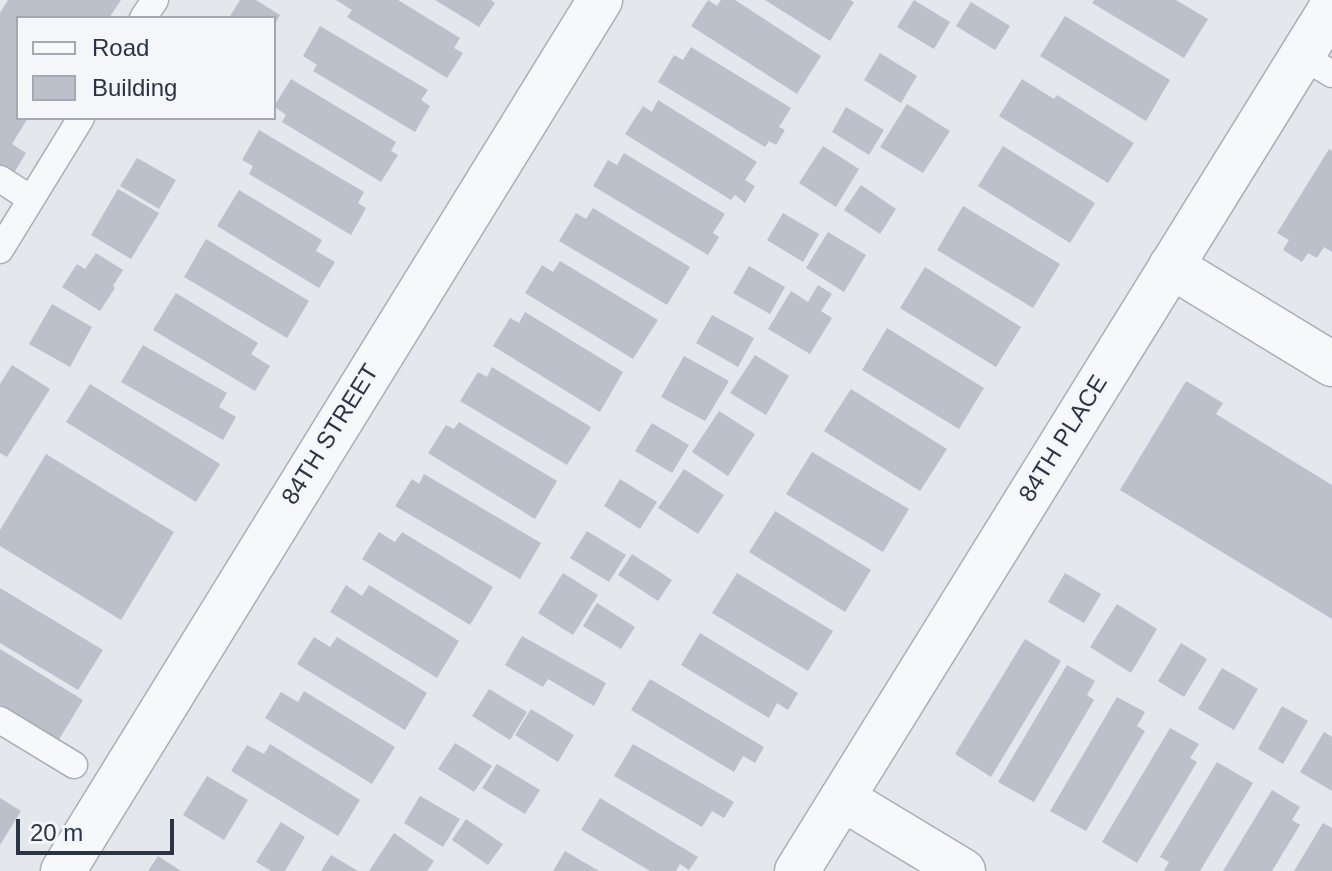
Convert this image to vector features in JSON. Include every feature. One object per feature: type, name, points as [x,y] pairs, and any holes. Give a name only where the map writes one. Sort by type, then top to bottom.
[{"type":"street","name":"84TH STREET","points":[[63,871],[600,0]]},
{"type":"street","name":"84TH PLACE","points":[[797,871],[1171,266],[1317,65],[1332,7]]},
{"type":"street","points":[[1171,266],[1332,364]]},
{"type":"street","points":[[842,798],[963,871]]},
{"type":"lane","points":[[0,250],[80,120]]},
{"type":"lane","points":[[0,179],[31,199]]},
{"type":"lane","points":[[0,720],[74,765]]},
{"type":"building","points":[[8,0],[121,0],[110,16],[16,16],[16,120],[27,120],[12,144],[26,153],[12,176],[0,168],[0,13]]},
{"type":"building","points":[[240,0],[256,0],[280,15],[276,22],[276,16],[230,16]]},
{"type":"building","points":[[336,0],[398,0],[460,38],[454,48],[463,53],[447,78],[347,17],[352,10]]},
{"type":"building","points":[[435,0],[491,0],[495,3],[479,27]]},
{"type":"building","points":[[708,0],[717,6],[721,0],[735,0],[821,56],[797,94],[691,26]]},
{"type":"building","points":[[765,0],[850,0],[854,2],[830,41]]},
{"type":"building","points":[[914,0],[950,22],[934,49],[897,27]]},
{"type":"building","points":[[1094,0],[1176,0],[1208,19],[1184,58],[1092,3]]},
{"type":"building","points":[[971,2],[1010,26],[995,50],[956,26]]},
{"type":"building","points":[[1065,16],[1170,80],[1146,121],[1040,56]]},
{"type":"building","points":[[320,26],[428,90],[421,100],[430,106],[415,132],[313,71],[317,65],[303,56]]},
{"type":"building","points":[[691,47],[791,108],[779,127],[785,130],[776,145],[769,141],[765,147],[658,82],[674,55],[683,60]]},
{"type":"building","points":[[880,53],[917,76],[901,103],[864,80]]},
{"type":"building","points":[[291,79],[396,142],[391,151],[398,155],[381,182],[282,122],[286,115],[276,108]]},
{"type":"building","points":[[1022,79],[1054,99],[1057,95],[1134,143],[1108,183],[999,116]]},
{"type":"building","points":[[658,100],[757,162],[745,180],[755,186],[745,203],[735,195],[731,200],[625,134],[643,106],[652,112]]},
{"type":"building","points":[[907,104],[950,131],[923,173],[880,147]]},
{"type":"building","points":[[846,107],[884,130],[869,155],[832,132]]},
{"type":"building","points":[[259,130],[364,192],[358,203],[366,208],[351,235],[249,174],[253,166],[242,160]]},
{"type":"building","points":[[823,146],[859,169],[836,207],[799,183]]},
{"type":"building","points":[[1003,146],[1095,203],[1070,243],[978,186]]},
{"type":"building","points":[[1329,149],[1332,151],[1332,252],[1324,247],[1317,258],[1308,253],[1302,262],[1283,250],[1289,240],[1277,233]]},
{"type":"building","points":[[624,153],[725,214],[713,233],[719,237],[708,255],[593,186],[608,160],[617,165]]},
{"type":"building","points":[[137,158],[176,180],[159,209],[120,186]]},
{"type":"building","points":[[861,185],[896,209],[880,234],[844,210]]},
{"type":"building","points":[[118,189],[159,213],[131,259],[91,235]]},
{"type":"building","points":[[239,190],[322,240],[316,251],[335,262],[319,288],[217,226]]},
{"type":"building","points":[[963,206],[1060,264],[1033,308],[937,250]]},
{"type":"building","points":[[593,208],[690,267],[667,305],[559,241],[576,213],[586,219]]},
{"type":"building","points":[[783,213],[819,234],[803,262],[767,240]]},
{"type":"building","points":[[828,232],[866,255],[844,292],[806,268]]},
{"type":"building","points":[[206,239],[309,301],[287,338],[184,277]]},
{"type":"building","points":[[96,253],[123,270],[100,311],[62,287],[77,264],[85,269]]},
{"type":"building","points":[[560,261],[658,320],[633,359],[525,293],[542,265],[553,272]]},
{"type":"building","points":[[749,266],[785,287],[770,314],[733,293]]},
{"type":"building","points":[[925,267],[1021,327],[996,367],[900,308]]},
{"type":"building","points":[[818,285],[832,294],[821,311],[832,318],[810,354],[768,329],[791,291],[808,302]]},
{"type":"building","points":[[176,293],[258,343],[251,354],[270,366],[255,391],[153,330]]},
{"type":"building","points":[[52,304],[92,327],[70,367],[29,344]]},
{"type":"building","points":[[525,312],[623,372],[600,412],[493,346],[510,318],[519,323]]},
{"type":"building","points":[[712,315],[754,338],[738,367],[696,343]]},
{"type":"building","points":[[887,328],[984,388],[959,429],[862,370]]},
{"type":"building","points":[[143,345],[227,393],[219,407],[236,417],[223,440],[121,382]]},
{"type":"building","points":[[755,355],[789,376],[766,415],[730,393]]},
{"type":"building","points":[[684,356],[729,381],[705,421],[661,397]]},
{"type":"building","points":[[12,365],[50,389],[7,457],[0,453],[0,384]]},
{"type":"building","points":[[492,367],[591,427],[567,465],[460,401],[478,372],[487,377]]},
{"type":"building","points":[[1186,381],[1223,403],[1216,414],[1332,485],[1332,619],[1120,490]]},
{"type":"building","points":[[90,384],[220,464],[196,502],[66,422]]},
{"type":"building","points":[[851,389],[947,449],[920,491],[824,431]]},
{"type":"building","points":[[719,411],[755,434],[728,476],[692,452]]},
{"type":"building","points":[[459,422],[557,481],[535,519],[428,453],[446,425],[454,429]]},
{"type":"building","points":[[652,423],[689,445],[672,473],[635,451]]},
{"type":"building","points":[[812,452],[909,509],[883,552],[786,494]]},
{"type":"building","points":[[46,454],[174,532],[121,620],[0,546],[0,530]]},
{"type":"building","points":[[684,469],[724,495],[698,534],[658,508]]},
{"type":"building","points":[[424,474],[541,543],[520,579],[395,506],[412,479],[419,484]]},
{"type":"building","points":[[620,479],[657,502],[640,529],[604,506]]},
{"type":"building","points":[[775,511],[871,570],[845,612],[749,552]]},
{"type":"building","points":[[587,531],[626,555],[609,582],[570,558]]},
{"type":"building","points":[[379,532],[395,542],[402,532],[493,587],[470,625],[362,559]]},
{"type":"building","points":[[632,554],[672,580],[658,601],[618,575]]},
{"type":"building","points":[[563,573],[598,595],[573,635],[538,613]]},
{"type":"building","points":[[737,573],[833,631],[808,671],[712,613]]},
{"type":"building","points":[[1065,573],[1101,594],[1084,623],[1048,602]]},
{"type":"building","points":[[346,585],[362,596],[369,585],[459,641],[437,678],[330,612]]},
{"type":"building","points":[[0,588],[103,650],[78,690],[0,643]]},
{"type":"building","points":[[597,603],[635,627],[621,649],[583,626]]},
{"type":"building","points":[[1117,604],[1157,629],[1131,673],[1090,647]]},
{"type":"building","points":[[700,633],[798,693],[788,710],[777,703],[769,718],[681,665]]},
{"type":"building","points":[[522,636],[606,683],[594,706],[548,679],[543,687],[505,665]]},
{"type":"building","points":[[314,637],[330,647],[337,637],[427,693],[405,730],[297,664]]},
{"type":"building","points":[[1025,639],[1061,661],[991,777],[955,754]]},
{"type":"building","points":[[1181,643],[1207,659],[1184,697],[1158,681]]},
{"type":"building","points":[[0,649],[83,700],[58,741],[0,705]]},
{"type":"building","points":[[1067,665],[1095,681],[1087,695],[1094,700],[1034,802],[998,782]]},
{"type":"building","points":[[1222,668],[1258,689],[1234,730],[1198,709]]},
{"type":"building","points":[[650,679],[764,747],[755,763],[743,756],[734,772],[631,710]]},
{"type":"building","points":[[489,689],[527,712],[510,740],[472,716]]},
{"type":"building","points":[[304,691],[395,747],[372,784],[265,718],[281,692],[298,702]]},
{"type":"building","points":[[1117,697],[1145,712],[1137,726],[1145,731],[1086,831],[1050,811]]},
{"type":"building","points":[[1282,706],[1308,721],[1283,764],[1258,749]]},
{"type":"building","points":[[531,709],[574,735],[558,762],[515,735]]},
{"type":"building","points":[[1170,728],[1199,744],[1190,758],[1197,762],[1137,863],[1102,842]]},
{"type":"building","points":[[1324,732],[1332,737],[1332,791],[1300,772]]},
{"type":"building","points":[[455,743],[492,766],[474,792],[438,769]]},
{"type":"building","points":[[270,744],[360,800],[338,836],[231,771],[247,745],[264,754]]},
{"type":"building","points":[[633,744],[734,802],[724,818],[712,811],[702,827],[614,776]]},
{"type":"building","points":[[1217,762],[1253,783],[1200,871],[1164,871],[1169,862],[1160,857]]},
{"type":"building","points":[[497,764],[540,790],[525,814],[482,788]]},
{"type":"building","points":[[207,776],[248,800],[224,840],[183,815]]},
{"type":"building","points":[[1272,790],[1300,807],[1292,820],[1300,825],[1272,871],[1223,871]]},
{"type":"building","points":[[420,796],[460,819],[443,847],[404,823]]},
{"type":"building","points":[[0,798],[21,811],[0,845]]},
{"type":"building","points":[[600,798],[698,857],[689,870],[680,864],[676,871],[650,871],[581,830]]},
{"type":"building","points":[[466,819],[503,844],[488,865],[452,840]]},
{"type":"building","points":[[281,822],[305,837],[285,871],[271,871],[256,862]]},
{"type":"building","points":[[1323,823],[1332,828],[1332,871],[1294,871]]},
{"type":"building","points":[[394,833],[434,861],[427,871],[369,871]]},
{"type":"building","points":[[565,851],[599,871],[553,871]]},
{"type":"building","points":[[331,855],[358,871],[321,871]]},
{"type":"building","points":[[158,856],[181,871],[148,871]]}]
